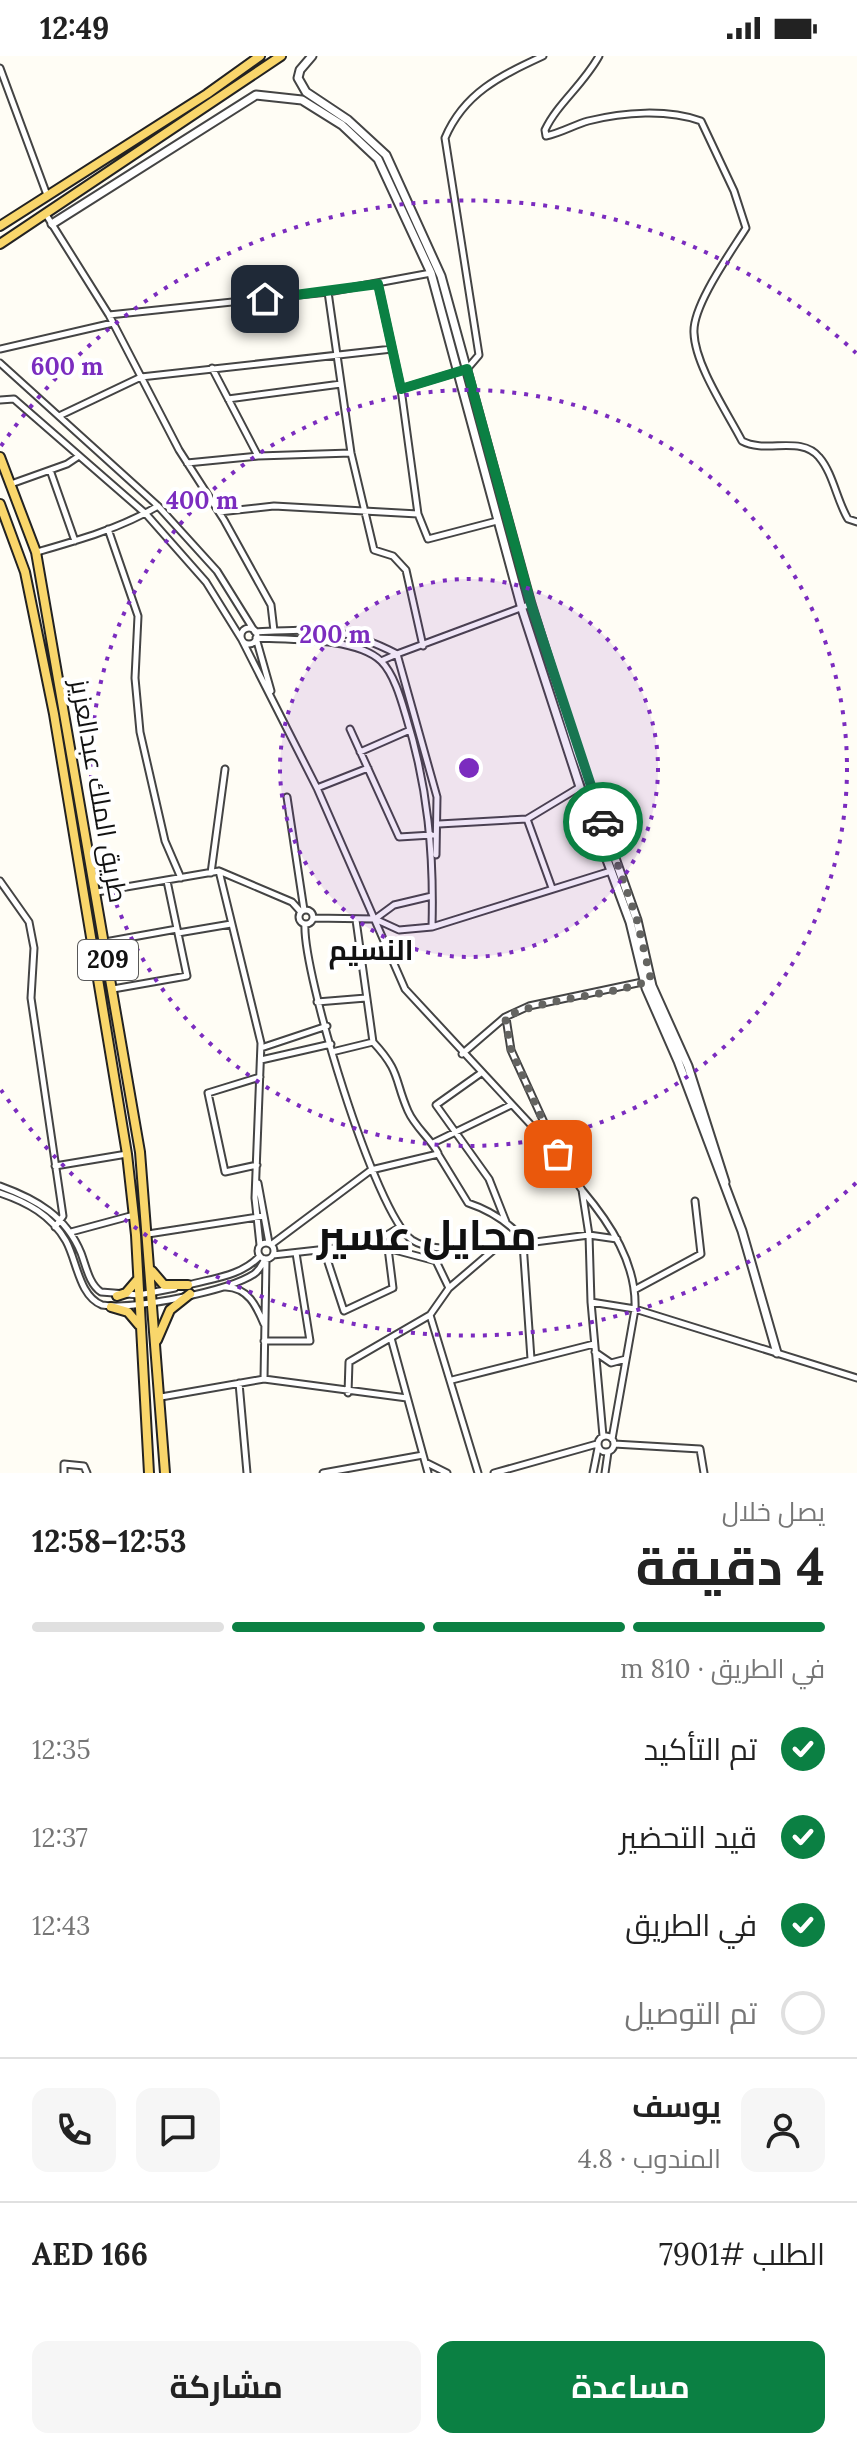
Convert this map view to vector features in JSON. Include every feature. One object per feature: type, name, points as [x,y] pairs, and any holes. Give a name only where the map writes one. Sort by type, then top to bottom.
[{"type":"main road","points":[[0,226],[240,73],[260,56]]},
{"type":"main road","points":[[0,244],[281,56]]},
{"type":"main road","name":"طريق الملك عبدالعزيز","points":[[0,457],[36,552],[140,1152],[165,1473]]},
{"type":"main road","name":"طريق الملك عبدالعزيز","points":[[0,504],[25,572],[54,714],[127,1154],[139,1278],[149,1473]]},
{"type":"main road","points":[[150,1265],[164,1285],[189,1289]]},
{"type":"main road","points":[[117,1296],[126,1293],[139,1278]]},
{"type":"main road","points":[[156,1344],[170,1310],[189,1289]]},
{"type":"main road","points":[[111,1307],[128,1312],[141,1329]]},
{"type":"street","points":[[312,56],[298,78],[306,92],[348,120],[386,155],[416,215],[441,276],[497,521],[522,609],[648,981],[727,1188],[777,1353]]},
{"type":"street","points":[[401,389],[464,370],[479,355],[445,138],[455,115],[474,93],[543,56]]},
{"type":"street","points":[[599,56],[584,82],[551,117],[546,136],[585,122],[629,114],[682,114],[701,121],[734,191],[746,228],[700,307],[693,331],[699,356],[742,441],[764,449],[799,445],[810,449],[821,458],[848,519],[857,522]]},
{"type":"street","points":[[0,68],[47,195]]},
{"type":"street","points":[[52,224],[256,95],[302,100],[342,125],[378,159],[431,273],[464,370],[577,751],[637,920],[648,981]]},
{"type":"street","points":[[45,213],[109,315],[187,463],[219,512],[271,605],[274,631]]},
{"type":"street","points":[[109,315],[328,292],[431,273]]},
{"type":"street","points":[[378,284],[401,389],[418,514],[428,539],[497,521]]},
{"type":"street","points":[[328,292],[351,453],[374,550],[393,556],[406,570],[423,646]]},
{"type":"street","points":[[0,349],[113,323]]},
{"type":"street","points":[[59,416],[141,377],[392,349]]},
{"type":"street","points":[[0,363],[158,506],[217,571],[256,635],[272,699]]},
{"type":"street","points":[[212,368],[258,456]]},
{"type":"street","points":[[228,399],[341,384]]},
{"type":"street","points":[[0,400],[14,399],[146,514],[206,582],[242,640],[317,788],[405,989],[558,1154]]},
{"type":"street","points":[[187,463],[258,456],[351,453]]},
{"type":"street","points":[[10,484],[50,470],[79,455]]},
{"type":"street","points":[[50,470],[75,541]]},
{"type":"street","points":[[36,552],[108,529],[158,506]]},
{"type":"street","points":[[219,512],[274,506],[418,514]]},
{"type":"street","points":[[108,529],[138,616],[135,678],[140,732],[165,841],[181,878]]},
{"type":"street","points":[[381,661],[531,604]]},
{"type":"street","points":[[242,640],[251,644],[256,635],[274,631],[331,629],[366,638],[397,654],[421,727],[437,797],[439,824],[432,927]]},
{"type":"street","points":[[242,640],[244,630],[256,635],[336,643],[381,661],[398,691],[410,730],[432,835],[434,872]]},
{"type":"street","points":[[350,729],[399,837],[432,835]]},
{"type":"street","points":[[360,752],[410,730]]},
{"type":"street","points":[[317,788],[368,768]]},
{"type":"street","points":[[211,873],[225,769]]},
{"type":"street","points":[[439,824],[527,819],[580,787]]},
{"type":"street","points":[[287,797],[302,911],[299,920],[305,924],[317,1002],[371,1170],[400,1227],[412,1240],[428,1246],[497,1247],[589,1235],[617,1239]]},
{"type":"street","points":[[527,819],[552,888]]},
{"type":"street","points":[[97,892],[219,871],[292,902],[302,911],[310,911],[313,918]]},
{"type":"street","points":[[219,871],[261,1048],[256,1178],[257,1217],[264,1258],[264,1379]]},
{"type":"street","points":[[305,924],[313,918],[375,919],[399,930],[432,927],[612,871]]},
{"type":"street","points":[[0,881],[29,922],[34,948],[31,998],[63,1216],[55,1227]]},
{"type":"street","points":[[113,989],[187,976],[167,881]]},
{"type":"street","points":[[375,919],[394,905],[433,895]]},
{"type":"street","points":[[356,920],[373,1042],[389,1059],[399,1078],[408,1111],[433,1143],[468,1203],[506,1223],[525,1243],[531,1359]]},
{"type":"street","points":[[105,942],[231,924]]},
{"type":"street","points":[[462,1054],[505,1017],[529,1006],[648,981]]},
{"type":"street","points":[[317,1002],[366,998]]},
{"type":"street","points":[[505,1017],[511,1050],[558,1154],[617,1239],[636,1289],[613,1441],[605,1473]]},
{"type":"street","points":[[261,1048],[327,1026]]},
{"type":"street","points":[[332,1052],[373,1042]]},
{"type":"street","points":[[261,1060],[331,1044]]},
{"type":"street","points":[[481,1073],[436,1105],[458,1131],[489,1179],[506,1223]]},
{"type":"street","points":[[257,1165],[225,1172],[208,1093],[260,1077]]},
{"type":"street","points":[[433,1143],[511,1105]]},
{"type":"street","points":[[55,1166],[127,1154]]},
{"type":"street","points":[[260,1245],[270,1244],[371,1170],[438,1154]]},
{"type":"street","points":[[256,1178],[273,1255]]},
{"type":"street","points":[[0,1186],[41,1204],[60,1220],[71,1232],[95,1288],[139,1300],[189,1289],[237,1287],[255,1302],[265,1327]]},
{"type":"street","points":[[582,1190],[589,1235],[594,1348],[603,1436],[598,1445],[593,1473]]},
{"type":"street","points":[[0,1193],[31,1205],[55,1227],[70,1250],[85,1290],[97,1303],[111,1307],[189,1289],[240,1271],[273,1255],[372,1244],[436,1261],[449,1288]]},
{"type":"street","points":[[636,1289],[701,1254],[695,1201]]},
{"type":"street","points":[[71,1232],[134,1215]]},
{"type":"street","points":[[148,1234],[264,1216]]},
{"type":"street","points":[[372,1244],[400,1227]]},
{"type":"street","points":[[348,1393],[349,1362],[430,1315],[449,1288],[497,1247]]},
{"type":"street","points":[[324,1250],[344,1311],[393,1288],[388,1248]]},
{"type":"street","points":[[264,1341],[310,1341],[296,1253]]},
{"type":"street","points":[[221,1286],[254,1274],[264,1258]]},
{"type":"street","points":[[591,1302],[635,1309],[857,1378]]},
{"type":"street","points":[[430,1315],[478,1473]]},
{"type":"street","points":[[391,1338],[428,1473]]},
{"type":"street","points":[[452,1380],[531,1359],[594,1348]]},
{"type":"street","points":[[594,1348],[605,1362],[626,1359]]},
{"type":"street","points":[[161,1397],[264,1379],[348,1393],[407,1398]]},
{"type":"street","points":[[239,1383],[247,1473]]},
{"type":"street","points":[[603,1436],[613,1441],[700,1449],[704,1473]]},
{"type":"street","points":[[598,1445],[608,1452]]},
{"type":"street","points":[[494,1473],[598,1445]]},
{"type":"street","points":[[323,1473],[424,1459],[447,1473]]},
{"type":"street","points":[[64,1473],[64,1464],[84,1466],[87,1473]]},
{"type":"way so far","points":[[558,1154],[511,1050],[505,1017],[529,1006],[586,997],[651,980],[637,920],[603,822]]},
{"type":"district","name":"النسيم","points":[[371,950]]},
{"type":"district","name":"محايل عسير","points":[[427,1235]]},
{"type":"route","points":[[265,299],[378,284],[401,389],[467,369],[531,604],[577,751],[603,822]]}]
